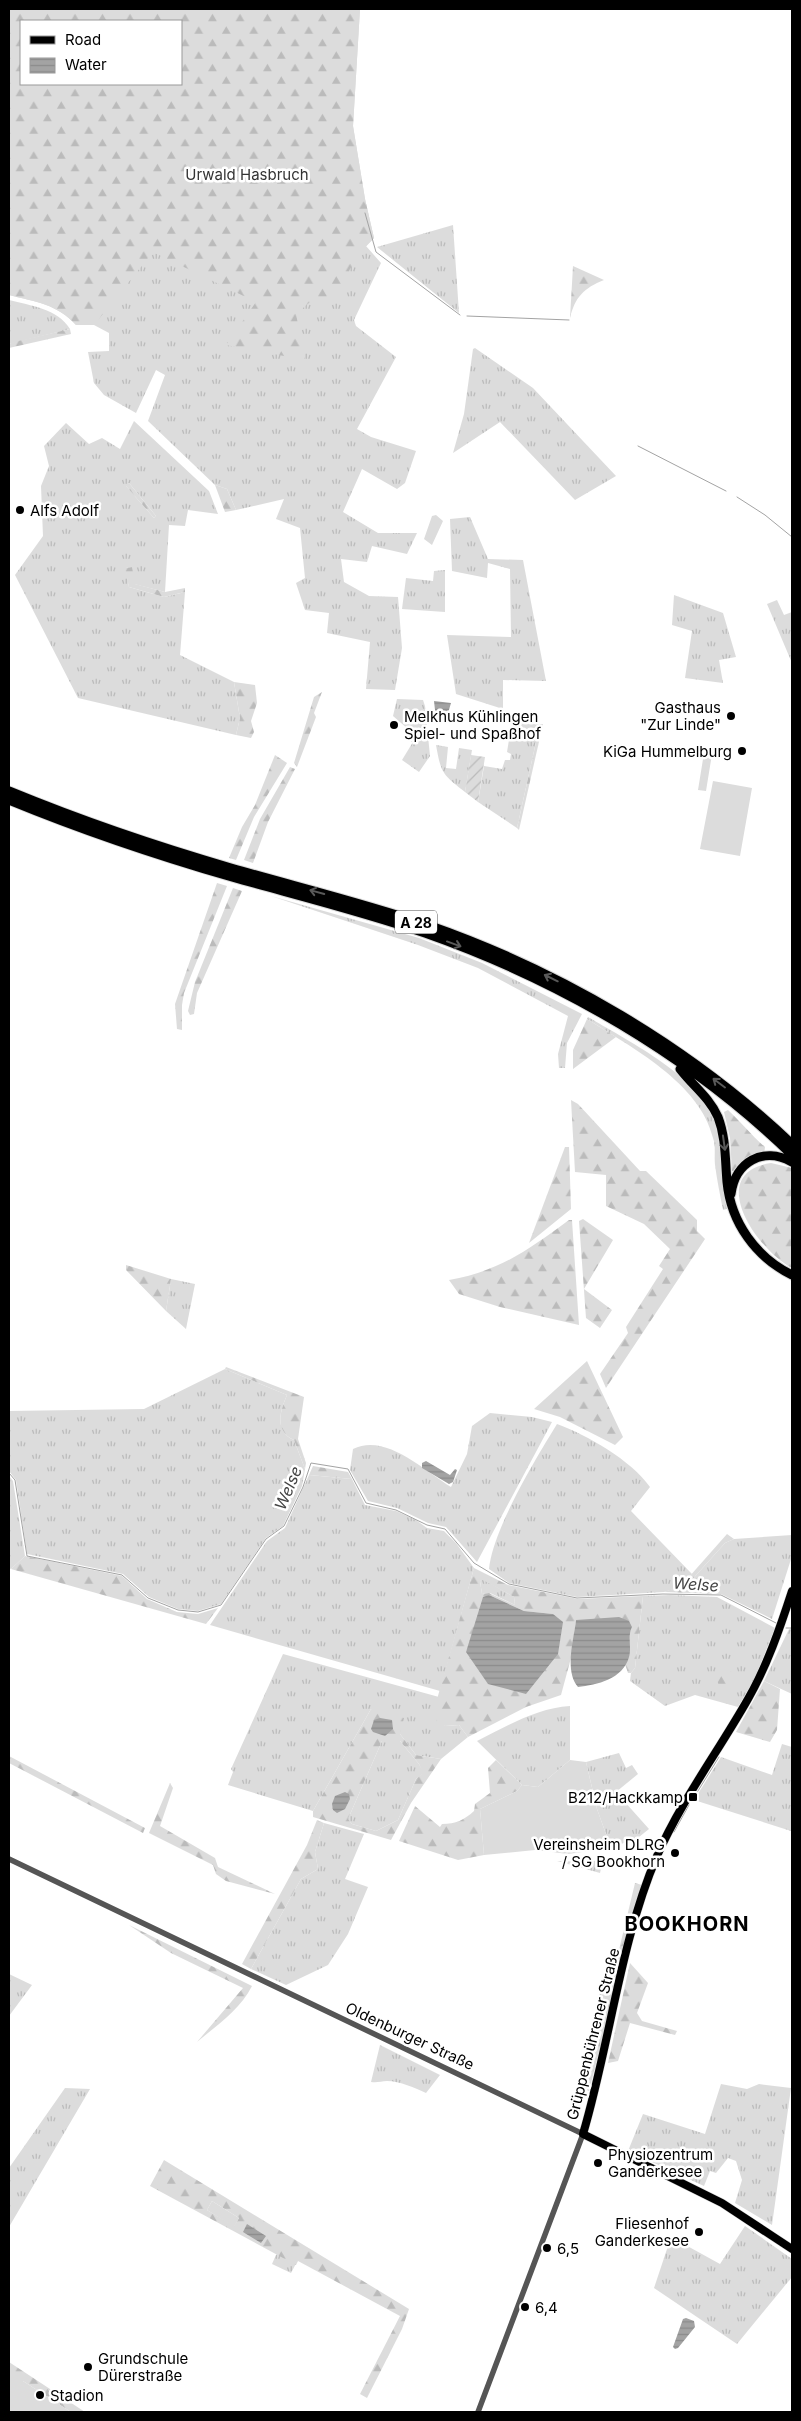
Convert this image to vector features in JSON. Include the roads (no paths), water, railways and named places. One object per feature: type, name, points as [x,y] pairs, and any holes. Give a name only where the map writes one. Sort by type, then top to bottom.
[{"type":"highway","name":"A 28","points":[[9,791],[109,831],[233,869],[365,905],[427,925],[502,955],[584,996],[661,1042],[730,1092],[792,1144]]},
{"type":"highway","name":"A 28","points":[[9,800],[144,851],[353,910],[462,947],[578,1001],[672,1059],[725,1098],[792,1155]]},
{"type":"highway","points":[[672,1059],[703,1092],[718,1117],[725,1147],[730,1199],[740,1226],[754,1247],[770,1262],[792,1275]]},
{"type":"highway","points":[[730,1199],[735,1177],[749,1161],[771,1155],[792,1162]]},
{"type":"main road","name":"Grüppenbührener Straße","points":[[584,2134],[634,1925],[646,1885],[672,1825],[749,1698],[782,1622],[792,1591]]},
{"type":"main road","name":"Oldenburger Straße","points":[[584,2134],[722,2202],[792,2249]]},
{"type":"street","name":"Oldenburger Straße","points":[[9,1859],[584,2134]]},
{"type":"street","name":"Grüppenbührener Straße","points":[[478,2412],[584,2134]]},
{"type":"water","points":[[434,701],[451,703],[446,720],[436,719]]},
{"type":"water","points":[[426,1461],[450,1475],[455,1469],[457,1470],[453,1482],[449,1484],[422,1468],[422,1463]]},
{"type":"water","points":[[489,1595],[524,1611],[553,1614],[563,1622],[558,1654],[526,1694],[488,1684],[466,1652],[483,1597]]},
{"type":"water","points":[[619,1617],[629,1621],[632,1627],[630,1653],[626,1665],[608,1680],[578,1687],[571,1672],[572,1645],[576,1620]]},
{"type":"water","points":[[380,1718],[392,1720],[393,1729],[385,1736],[373,1732],[371,1729],[374,1720]]},
{"type":"water","points":[[345,1792],[349,1794],[350,1799],[345,1809],[337,1813],[333,1810],[332,1804],[335,1796]]},
{"type":"water","points":[[247,2224],[266,2236],[261,2243],[243,2232]]},
{"type":"water","points":[[686,2318],[694,2321],[695,2327],[678,2348],[675,2349],[673,2347],[683,2319]]},
{"type":"waterway","points":[[365,213],[376,252],[460,315]]},
{"type":"waterway","points":[[467,316],[569,320]]},
{"type":"waterway","points":[[638,446],[726,491]]},
{"type":"waterway","points":[[737,497],[765,515],[792,537]]},
{"type":"waterway","name":"Welse","points":[[9,1473],[15,1480],[27,1556],[122,1575],[148,1598],[178,1610],[198,1612],[221,1605],[266,1539],[284,1526],[303,1487],[311,1463],[348,1469],[366,1503],[396,1510],[427,1525],[445,1529],[474,1563],[509,1584],[577,1598],[663,1594],[721,1595],[776,1623]]},
{"type":"waterway","name":"Welse","points":[[786,1628],[792,1628]]},
{"type":"waterway","points":[[693,1799],[719,1757]]},
{"type":"waterway","points":[[674,1832],[689,1805]]},
{"type":"place","name":"Alfs Adolf","points":[[20,510]]},
{"type":"place","name":"Gasthaus \"Zur Linde\"","points":[[731,716]]},
{"type":"place","name":"Melkhus Kühlingen Spiel- und Spaßhof","points":[[394,725]]},
{"type":"place","name":"KiGa Hummelburg","points":[[742,751]]},
{"type":"place","name":"B212/Hackkamp","points":[[693,1797]]},
{"type":"place","name":"Vereinsheim DLRG / SG Bookhorn","points":[[675,1853]]},
{"type":"place","name":"Physiozentrum Ganderkesee","points":[[598,2163]]},
{"type":"place","name":"Fliesenhof Ganderkesee","points":[[699,2232]]},
{"type":"place","name":"6,5","points":[[547,2248]]},
{"type":"place","name":"6,4","points":[[525,2307]]},
{"type":"place","name":"Grundschule Dürerstraße","points":[[88,2367]]},
{"type":"place","name":"Stadion","points":[[40,2395]]},
{"type":"district","name":"BOOKHORN","points":[[687,1924]]},
{"type":"park label","name":"Urwald Hasbruch","points":[[247,174]]}]
